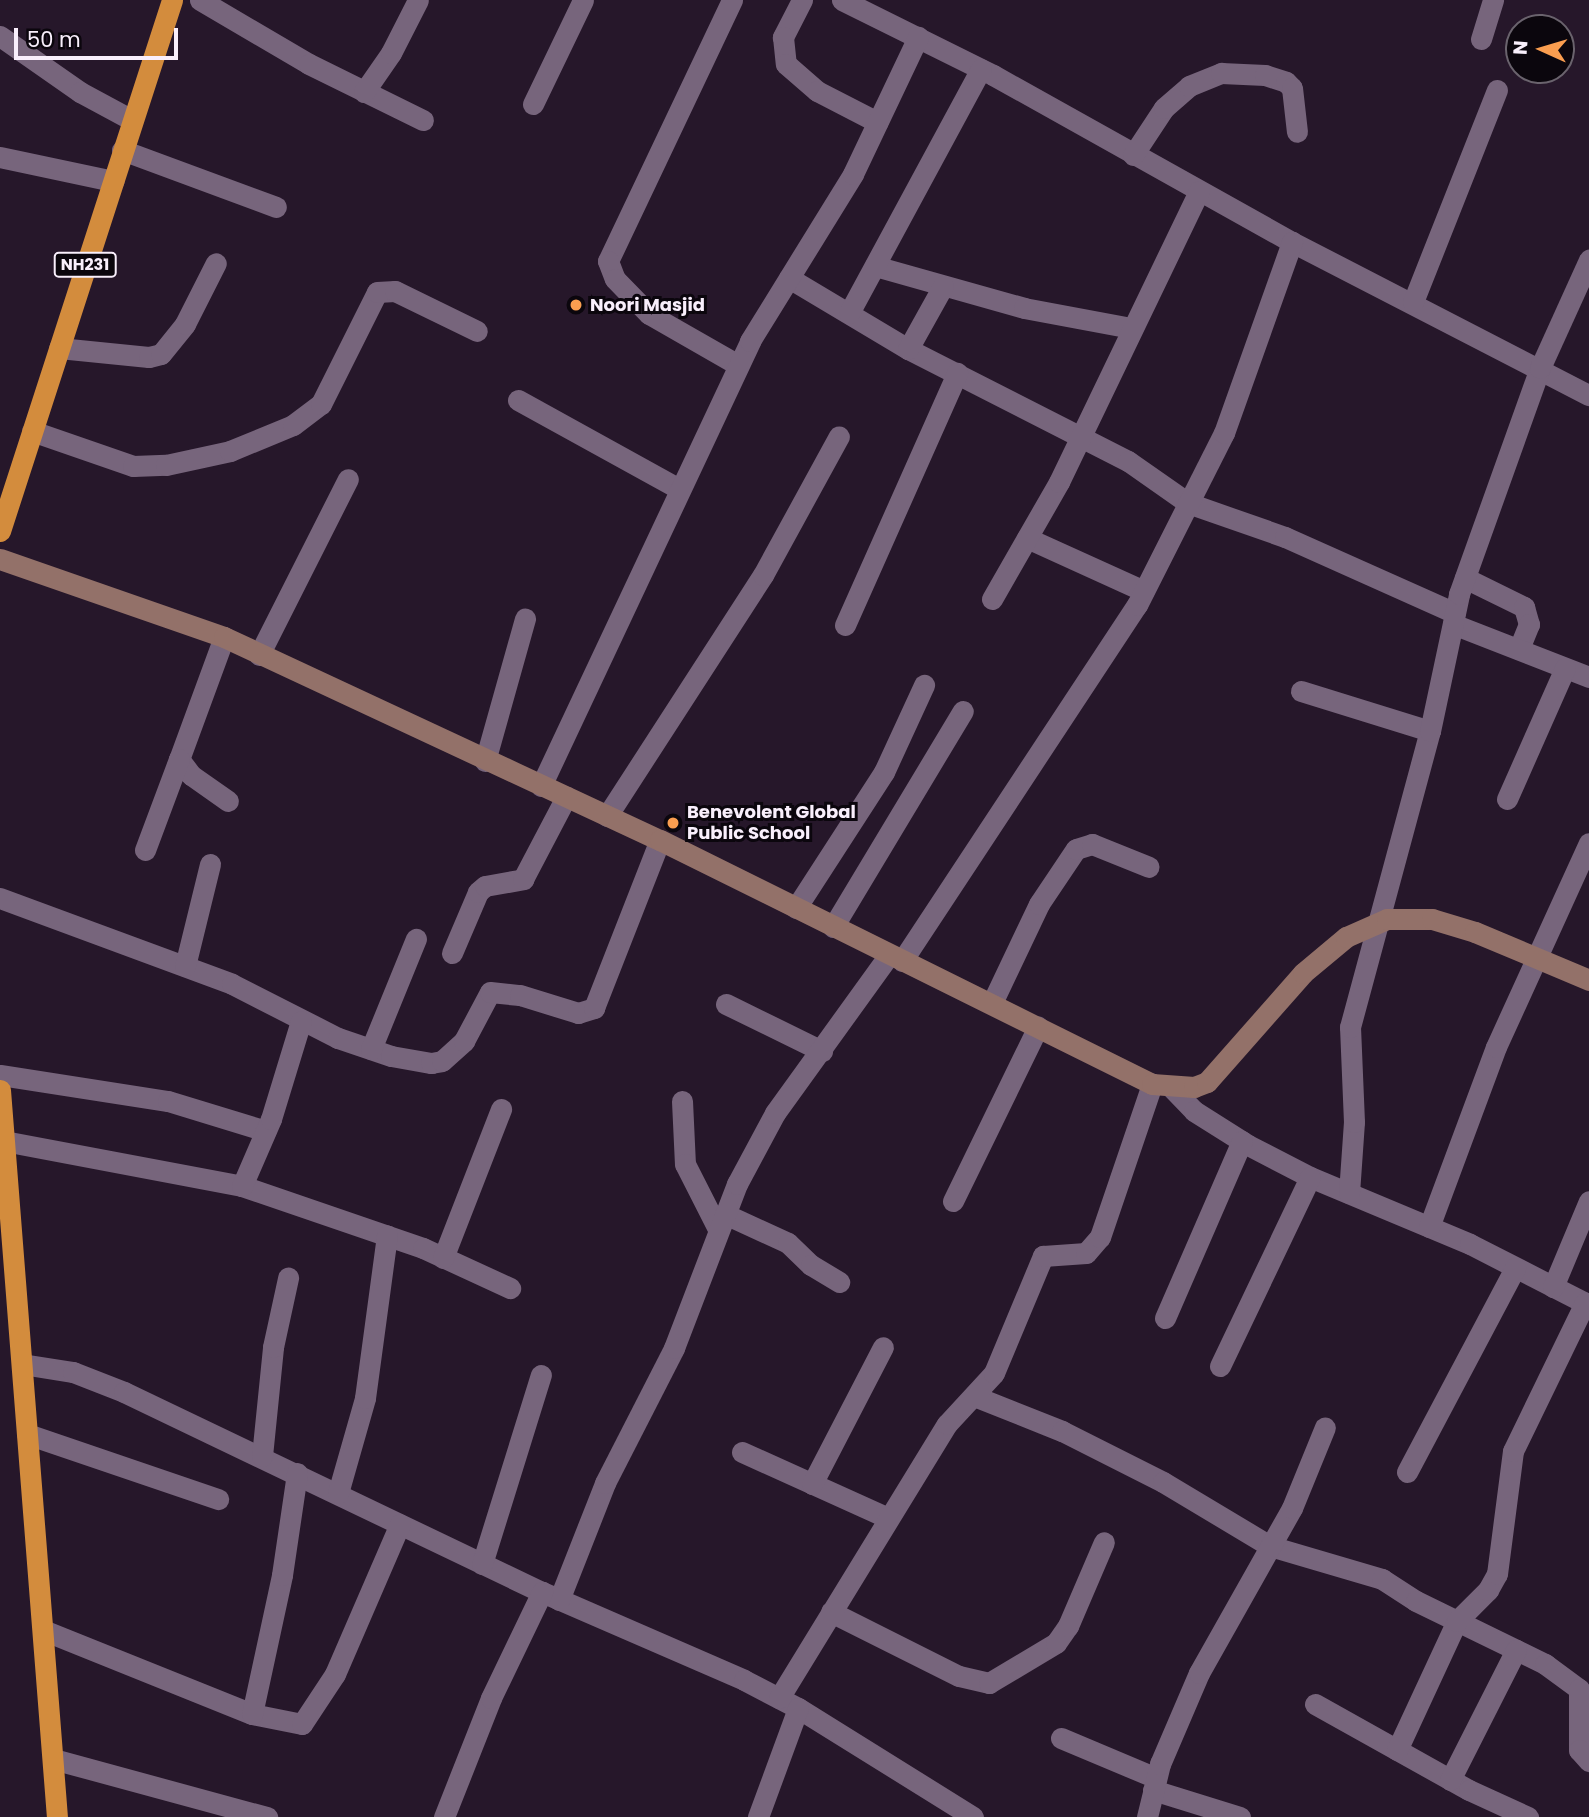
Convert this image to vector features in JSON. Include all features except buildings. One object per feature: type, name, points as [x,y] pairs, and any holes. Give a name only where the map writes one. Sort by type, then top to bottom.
[{"type":"highway","name":"NH231","points":[[0,531],[172,0]]},
{"type":"highway","points":[[0,1090],[57,1817]]},
{"type":"street","points":[[200,0],[364,92],[423,120]]},
{"type":"street","points":[[364,92],[391,53],[418,0]]},
{"type":"street","points":[[533,104],[583,0]]},
{"type":"street","points":[[732,0],[608,261],[615,279],[649,314],[738,365]]},
{"type":"street","points":[[802,0],[783,37],[786,64],[817,91],[877,122]]},
{"type":"street","points":[[842,0],[981,69],[1292,242],[1589,395]]},
{"type":"street","points":[[1481,39],[1493,0]]},
{"type":"street","points":[[0,36],[80,92],[132,120]]},
{"type":"street","points":[[541,786],[738,365],[853,174],[918,37]]},
{"type":"street","points":[[849,313],[981,69]]},
{"type":"street","points":[[1133,155],[1164,108],[1189,86],[1221,73],[1265,75],[1286,82],[1292,88],[1297,132]]},
{"type":"street","points":[[1413,302],[1497,90]]},
{"type":"street","points":[[122,149],[276,207]]},
{"type":"street","points":[[0,157],[113,181]]},
{"type":"street","points":[[992,599],[1027,538],[1199,191]]},
{"type":"street","points":[[444,1817],[491,1698],[550,1596],[674,1348],[722,1222],[775,1113],[895,958],[1112,647],[1144,591],[1224,433],[1251,345],[1292,242]]},
{"type":"street","points":[[1349,1193],[1354,1122],[1350,1027],[1430,731],[1454,618],[1465,578],[1541,368],[1589,260]]},
{"type":"street","points":[[59,348],[149,357],[161,354],[185,324],[216,263]]},
{"type":"street","points":[[876,267],[1024,308],[1131,328]]},
{"type":"street","points":[[789,278],[908,349],[1079,435],[1188,503],[1285,537],[1519,649],[1589,677]]},
{"type":"street","points":[[908,349],[943,286]]},
{"type":"street","points":[[32,431],[133,466],[166,465],[230,451],[293,425],[321,404],[377,292],[395,291],[477,331]]},
{"type":"street","points":[[845,625],[957,373]]},
{"type":"street","points":[[518,400],[679,489]]},
{"type":"street","points":[[607,816],[756,586],[839,436]]},
{"type":"street","points":[[259,655],[348,479]]},
{"type":"street","points":[[1027,538],[1144,591]]},
{"type":"street","points":[[0,559],[224,637],[485,761],[660,840],[895,958],[1162,1086],[1194,1111],[1242,1141],[1310,1177],[1429,1227],[1587,1304],[1513,1451],[1497,1574],[1488,1590],[1457,1621],[1396,1750]]},
{"type":"street","points":[[1465,578],[1524,607],[1529,624],[1519,649]]},
{"type":"street","points":[[485,761],[525,619]]},
{"type":"street","points":[[145,850],[224,637]]},
{"type":"street","points":[[1507,799],[1564,668]]},
{"type":"street","points":[[796,908],[884,772],[924,685]]},
{"type":"street","points":[[1301,691],[1430,731]]},
{"type":"street","points":[[833,927],[963,710]]},
{"type":"street","points":[[179,759],[191,775],[228,801]]},
{"type":"street","points":[[452,953],[478,892],[485,886],[523,879],[566,797]]},
{"type":"street","points":[[0,898],[185,966],[301,1021],[371,1049],[418,1064],[442,1061],[464,1041],[490,992],[510,993],[586,1013],[594,1008],[660,840]]},
{"type":"street","points":[[1429,1227],[1496,1047],[1589,842]]},
{"type":"street","points":[[992,1003],[1039,904],[1076,849],[1092,844],[1149,867]]},
{"type":"street","points":[[185,966],[210,864]]},
{"type":"street","points":[[1162,1086],[1194,1087],[1207,1082],[1303,973],[1346,937],[1379,921],[1406,916],[1432,919],[1537,957],[1589,980]]},
{"type":"street","points":[[371,1049],[416,939]]},
{"type":"street","points":[[726,1004],[822,1051]]},
{"type":"street","points":[[242,1186],[266,1130],[301,1021]]},
{"type":"street","points":[[953,1201],[1038,1027]]},
{"type":"street","points":[[0,1075],[168,1101],[266,1130]]},
{"type":"street","points":[[758,1817],[788,1703],[831,1612],[947,1424],[994,1373],[1043,1256],[1086,1253],[1100,1237],[1162,1086]]},
{"type":"street","points":[[682,1101],[685,1164],[722,1222],[789,1243],[811,1265],[839,1282]]},
{"type":"street","points":[[443,1258],[501,1109]]},
{"type":"street","points":[[4,1141],[242,1186],[387,1235],[510,1288]]},
{"type":"street","points":[[1166,1318],[1242,1141]]},
{"type":"street","points":[[1220,1366],[1310,1177]]},
{"type":"street","points":[[1553,1287],[1589,1201]]},
{"type":"street","points":[[338,1493],[365,1398],[387,1235]]},
{"type":"street","points":[[1407,1472],[1515,1268]]},
{"type":"street","points":[[262,1456],[273,1347],[288,1278]]},
{"type":"street","points":[[812,1484],[883,1348]]},
{"type":"street","points":[[22,1364],[73,1372],[262,1456],[550,1596],[788,1703],[973,1817]]},
{"type":"street","points":[[482,1564],[541,1375]]},
{"type":"street","points":[[974,1396],[1062,1431],[1163,1482],[1270,1546],[1382,1579],[1571,1680],[1578,1689],[1579,1750],[1589,1761]]},
{"type":"street","points":[[1147,1817],[1155,1784],[1199,1673],[1292,1508],[1325,1427]]},
{"type":"street","points":[[27,1434],[218,1499]]},
{"type":"street","points":[[742,1452],[888,1518]]},
{"type":"street","points":[[252,1714],[282,1575],[298,1473]]},
{"type":"street","points":[[43,1630],[252,1714],[292,1725],[309,1716],[335,1674],[400,1524]]},
{"type":"street","points":[[831,1612],[959,1676],[989,1683],[1056,1643],[1068,1626],[1104,1542]]},
{"type":"street","points":[[1450,1780],[1516,1650]]},
{"type":"street","points":[[1315,1704],[1450,1780],[1528,1817]]},
{"type":"street","points":[[1060,1738],[1155,1784],[1240,1817]]},
{"type":"street","points":[[53,1759],[267,1817]]},
{"type":"place","name":"Noori Masjid","points":[[576,305]]},
{"type":"place","name":"Benevolent Global Public School","points":[[673,823]]}]
